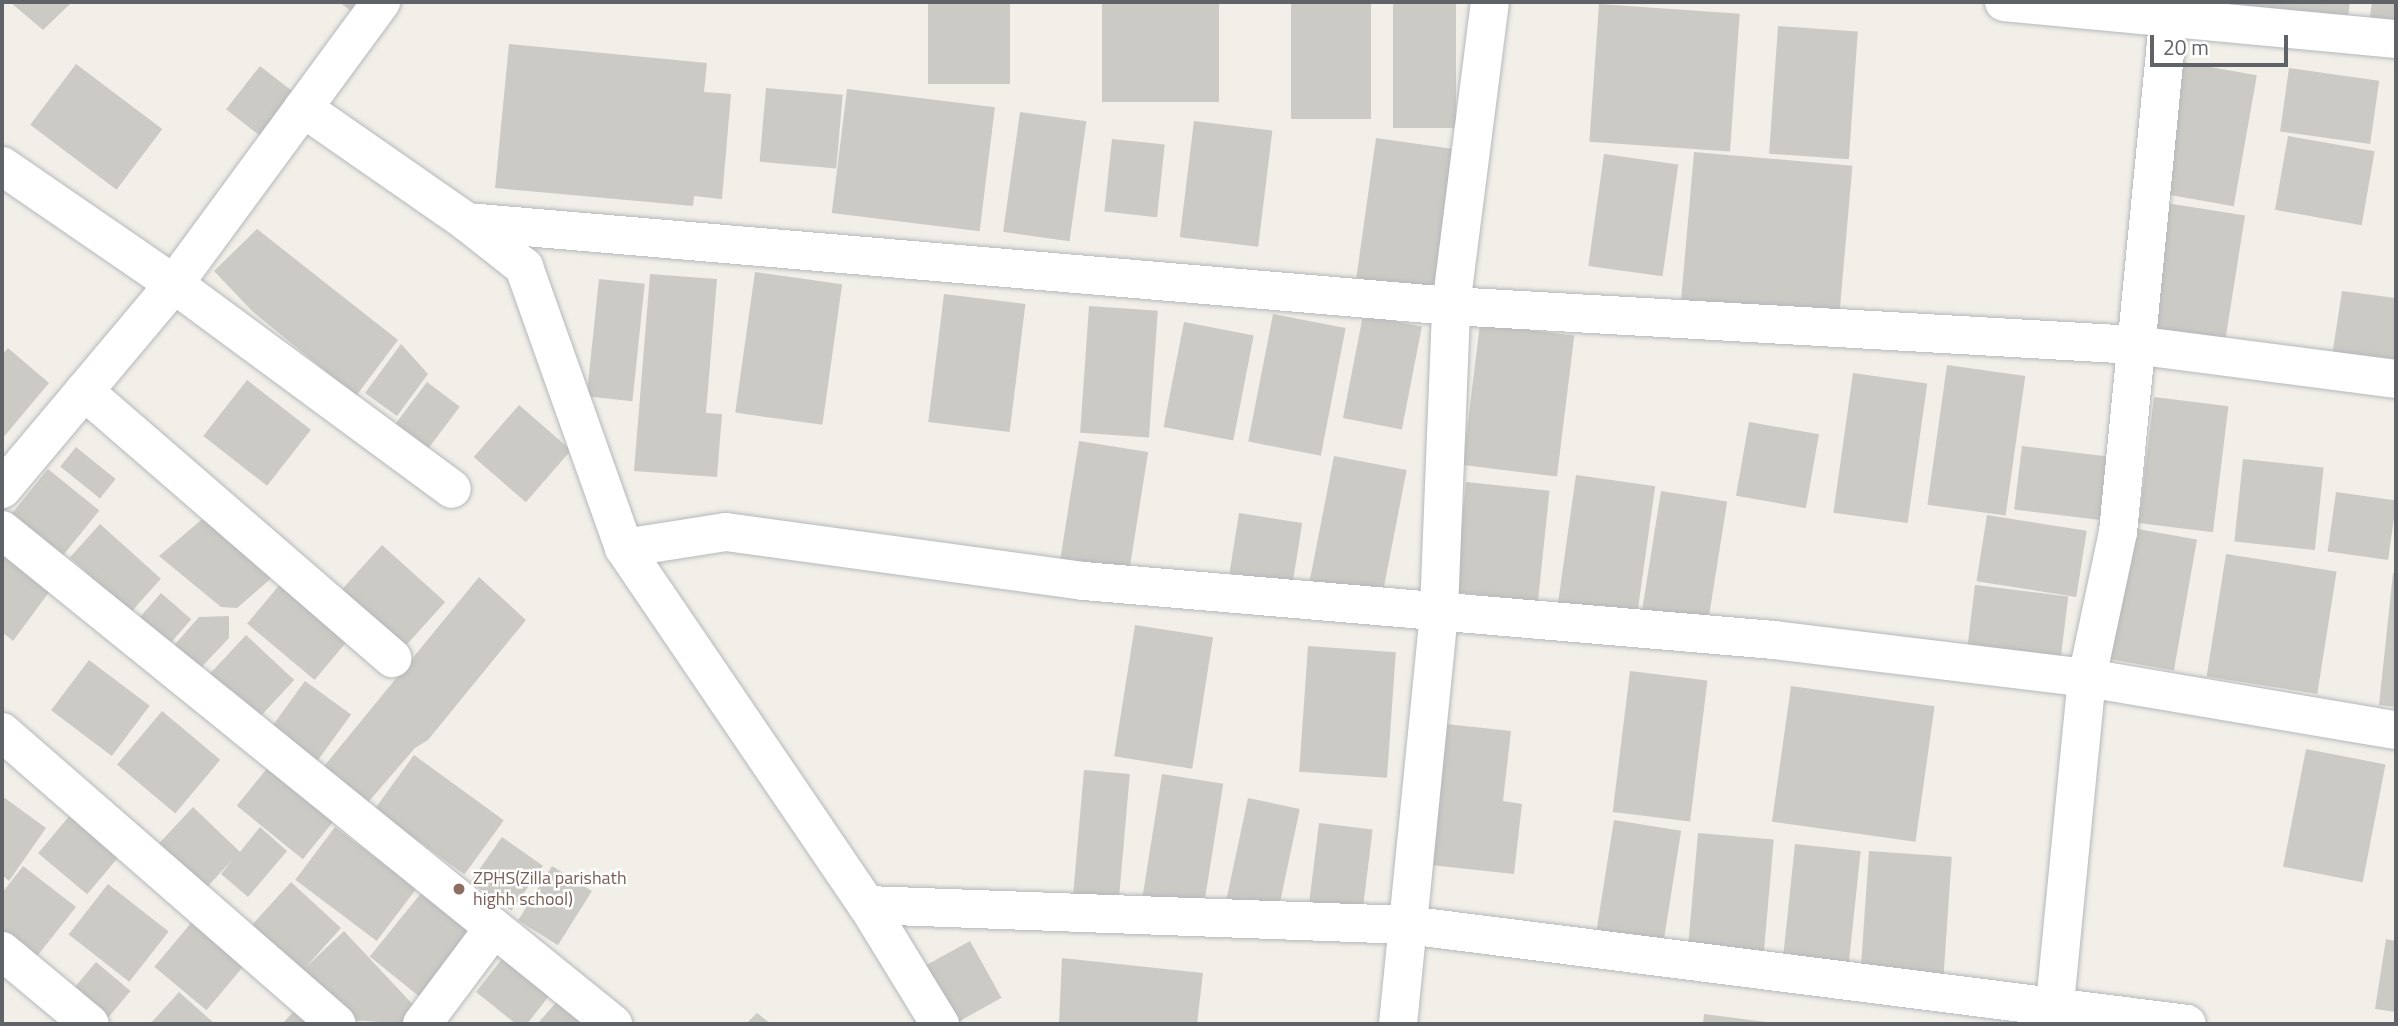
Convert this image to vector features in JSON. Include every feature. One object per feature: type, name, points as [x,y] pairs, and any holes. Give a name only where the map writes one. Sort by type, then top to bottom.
[{"type":"street","points":[[2,489],[174,284],[381,2]]},
{"type":"street","points":[[1398,1024],[1438,610],[1451,306],[1490,2]]},
{"type":"street","points":[[2004,2],[2170,11],[2396,39]]},
{"type":"street","points":[[2054,1017],[2087,678],[2118,532],[2170,11]]},
{"type":"street","points":[[303,108],[467,222],[524,267],[624,548],[867,905],[940,1024]]},
{"type":"street","points":[[2,166],[174,284],[452,488]]},
{"type":"street","points":[[467,222],[1451,306],[2135,345],[2396,379]]},
{"type":"street","points":[[84,391],[392,658]]},
{"type":"street","points":[[2,530],[613,1024]]},
{"type":"street","points":[[624,548],[726,532],[1084,581],[1773,640],[2087,678],[2396,730]]},
{"type":"street","points":[[2,732],[337,1024]]},
{"type":"street","points":[[867,905],[1407,925],[2054,1017],[2187,1024]]},
{"type":"street","points":[[422,1024],[493,929]]},
{"type":"street","points":[[2,951],[90,1024]]},
{"type":"building","points":[[10,2],[72,2],[43,30]]},
{"type":"building","points":[[339,2],[358,2],[351,11]]},
{"type":"building","points":[[928,2],[1010,2],[1010,84],[928,84]]},
{"type":"building","points":[[1102,2],[1219,2],[1219,102],[1102,102]]},
{"type":"building","points":[[1291,2],[1371,2],[1371,119],[1291,119]]},
{"type":"building","points":[[1393,2],[1456,2],[1456,128],[1393,128]]},
{"type":"building","points":[[2188,2],[2350,2],[2346,31]]},
{"type":"building","points":[[2372,2],[2396,2],[2396,32],[2368,28]]},
{"type":"building","points":[[1599,4],[1740,14],[1730,151],[1589,142]]},
{"type":"building","points":[[1778,26],[1858,32],[1849,159],[1769,154]]},
{"type":"building","points":[[509,44],[707,63],[704,92],[731,94],[722,199],[694,196],[693,206],[495,188]]},
{"type":"building","points":[[2182,62],[2257,75],[2234,206],[2159,193]]},
{"type":"building","points":[[76,64],[162,129],[117,190],[30,125]]},
{"type":"building","points":[[260,66],[301,98],[267,141],[226,109]]},
{"type":"building","points":[[2289,68],[2379,81],[2370,144],[2280,131]]},
{"type":"building","points":[[766,88],[843,95],[836,168],[760,162]]},
{"type":"building","points":[[847,89],[995,107],[980,231],[832,213]]},
{"type":"building","points":[[1020,112],[1086,121],[1070,241],[1003,232]]},
{"type":"building","points":[[1194,121],[1272,131],[1258,247],[1180,237]]},
{"type":"building","points":[[2288,136],[2375,151],[2362,225],[2275,210]]},
{"type":"building","points":[[1376,138],[1457,149],[1436,299],[1355,288]]},
{"type":"building","points":[[1112,139],[1165,145],[1157,217],[1104,212]]},
{"type":"building","points":[[1694,152],[1852,166],[1839,317],[1681,303]]},
{"type":"building","points":[[1604,154],[1678,164],[1663,276],[1588,266]]},
{"type":"building","points":[[2166,203],[2245,216],[2225,342],[2146,329]]},
{"type":"building","points":[[257,229],[398,340],[356,396],[252,311],[214,271]]},
{"type":"building","points":[[755,272],[842,284],[822,425],[735,413]]},
{"type":"building","points":[[650,274],[717,279],[706,413],[722,414],[717,477],[634,471]]},
{"type":"building","points":[[599,279],[645,284],[632,401],[587,396]]},
{"type":"building","points":[[2342,291],[2396,298],[2396,364],[2332,356]]},
{"type":"building","points":[[944,294],[1025,304],[1010,432],[928,422]]},
{"type":"building","points":[[1089,306],[1158,311],[1149,438],[1080,433]]},
{"type":"building","points":[[1273,314],[1346,328],[1321,456],[1248,442]]},
{"type":"building","points":[[1363,315],[1422,326],[1402,430],[1343,418]]},
{"type":"building","points":[[1184,322],[1254,336],[1233,441],[1164,427]]},
{"type":"building","points":[[1480,324],[1574,336],[1557,477],[1463,465]]},
{"type":"building","points":[[401,344],[428,374],[397,416],[365,393]]},
{"type":"building","points":[[8,348],[49,383],[2,439],[2,355]]},
{"type":"building","points":[[1947,365],[2025,376],[2006,516],[1927,505]]},
{"type":"building","points":[[1853,373],[1927,383],[1908,523],[1833,513]]},
{"type":"building","points":[[247,380],[311,430],[267,486],[203,436]]},
{"type":"building","points":[[427,382],[460,407],[425,452],[393,428]]},
{"type":"building","points":[[2154,397],[2228,406],[2213,532],[2139,523]]},
{"type":"building","points":[[519,405],[571,450],[526,502],[474,457]]},
{"type":"building","points":[[1749,422],[1819,434],[1806,508],[1736,496]]},
{"type":"building","points":[[1079,441],[1148,452],[1128,579],[1059,568]]},
{"type":"building","points":[[2022,446],[2124,459],[2116,522],[2014,510]]},
{"type":"building","points":[[76,447],[116,479],[100,499],[60,466]]},
{"type":"building","points":[[1334,456],[1407,470],[1381,604],[1308,590]]},
{"type":"building","points":[[2243,459],[2324,467],[2315,550],[2234,542]]},
{"type":"building","points":[[48,469],[99,511],[62,556],[11,515]]},
{"type":"building","points":[[1576,475],[1655,486],[1637,618],[1557,607]]},
{"type":"building","points":[[1466,482],[1550,491],[1538,601],[1454,592]]},
{"type":"building","points":[[1661,491],[1727,501],[1708,623],[1642,612]]},
{"type":"building","points":[[2336,492],[2396,500],[2388,560],[2328,551]]},
{"type":"building","points":[[214,509],[282,569],[237,608],[221,607],[159,556]]},
{"type":"building","points":[[1239,513],[1302,523],[1293,583],[1229,573]]},
{"type":"building","points":[[1987,515],[2087,531],[2076,597],[1977,581]]},
{"type":"building","points":[[100,524],[161,579],[131,612],[70,557]]},
{"type":"building","points":[[2132,528],[2197,539],[2174,670],[2109,659]]},
{"type":"building","points":[[2,537],[58,580],[13,641],[2,632]]},
{"type":"building","points":[[382,545],[445,602],[400,652],[337,595]]},
{"type":"building","points":[[2226,554],[2337,572],[2317,694],[2207,676]]},
{"type":"building","points":[[2393,573],[2396,574],[2396,707],[2379,705]]},
{"type":"building","points":[[287,576],[354,633],[315,680],[247,623]]},
{"type":"building","points":[[479,577],[526,620],[428,740],[415,748],[364,807],[321,770]]},
{"type":"building","points":[[1975,585],[2068,596],[2061,658],[1967,647]]},
{"type":"building","points":[[161,593],[191,619],[167,647],[137,621]]},
{"type":"building","points":[[229,616],[229,638],[196,673],[170,650],[199,617]]},
{"type":"building","points":[[1135,625],[1213,637],[1192,769],[1114,756]]},
{"type":"building","points":[[246,635],[294,680],[253,724],[205,679]]},
{"type":"building","points":[[1308,646],[1396,652],[1387,778],[1299,772]]},
{"type":"building","points":[[89,660],[150,706],[112,756],[51,710]]},
{"type":"building","points":[[1630,671],[1707,681],[1690,821],[1613,812]]},
{"type":"building","points":[[305,681],[351,715],[314,765],[268,732]]},
{"type":"building","points":[[1791,686],[1935,706],[1916,842],[1772,822]]},
{"type":"building","points":[[162,711],[220,760],[175,813],[117,765]]},
{"type":"building","points":[[1446,724],[1511,731],[1503,801],[1522,804],[1514,874],[1421,864]]},
{"type":"building","points":[[2306,749],[2386,764],[2363,882],[2283,867]]},
{"type":"building","points":[[414,755],[504,820],[464,874],[375,809]]},
{"type":"building","points":[[277,756],[343,809],[303,859],[237,806]]},
{"type":"building","points":[[1084,770],[1130,774],[1118,910],[1072,906]]},
{"type":"building","points":[[1162,774],[1223,784],[1202,917],[1141,907]]},
{"type":"building","points":[[2,796],[46,828],[9,881],[2,875]]},
{"type":"building","points":[[1248,798],[1300,809],[1277,918],[1225,907]]},
{"type":"building","points":[[193,807],[240,852],[260,827],[287,851],[248,897],[221,874],[233,859],[197,898],[150,853]]},
{"type":"building","points":[[76,808],[125,849],[87,894],[38,853]]},
{"type":"building","points":[[1614,820],[1681,831],[1663,946],[1596,936]]},
{"type":"building","points":[[1319,823],[1373,830],[1362,920],[1308,913]]},
{"type":"building","points":[[335,827],[416,888],[377,941],[295,880]]},
{"type":"building","points":[[1698,833],[1774,840],[1763,964],[1687,958]]},
{"type":"building","points":[[502,837],[543,866],[511,911],[470,882]]},
{"type":"building","points":[[1795,844],[1861,851],[1848,972],[1782,965]]},
{"type":"building","points":[[1869,851],[1952,857],[1943,976],[1861,971]]},
{"type":"building","points":[[23,866],[76,907],[34,960],[2,934],[2,893]]},
{"type":"building","points":[[552,866],[592,891],[558,945],[518,920]]},
{"type":"building","points":[[291,882],[341,928],[306,967],[344,931],[418,1010],[407,1024],[351,1020],[251,926]]},
{"type":"building","points":[[108,884],[169,931],[129,982],[69,934]]},
{"type":"building","points":[[422,892],[478,937],[426,1002],[370,957]]},
{"type":"building","points":[[191,923],[243,967],[206,1010],[154,967]]},
{"type":"building","points":[[2386,939],[2396,941],[2396,1012],[2375,1009]]},
{"type":"building","points":[[970,941],[1002,998],[954,1024],[949,1024],[918,970]]},
{"type":"building","points":[[505,955],[552,992],[527,1024],[516,1024],[476,992]]},
{"type":"building","points":[[1062,958],[1203,973],[1197,1024],[1059,1024]]},
{"type":"building","points":[[96,962],[130,991],[103,1024],[68,995]]},
{"type":"building","points":[[179,992],[215,1024],[150,1024]]},
{"type":"building","points":[[562,996],[594,1024],[537,1024]]},
{"type":"building","points":[[297,1008],[315,1024],[282,1024]]},
{"type":"building","points":[[757,1013],[771,1024],[746,1024]]},
{"type":"building","points":[[1704,1014],[1774,1023],[1703,1024]]},
{"type":"place","name":"ZPHS(Zilla parishath highh school)","points":[[459,889]]}]
